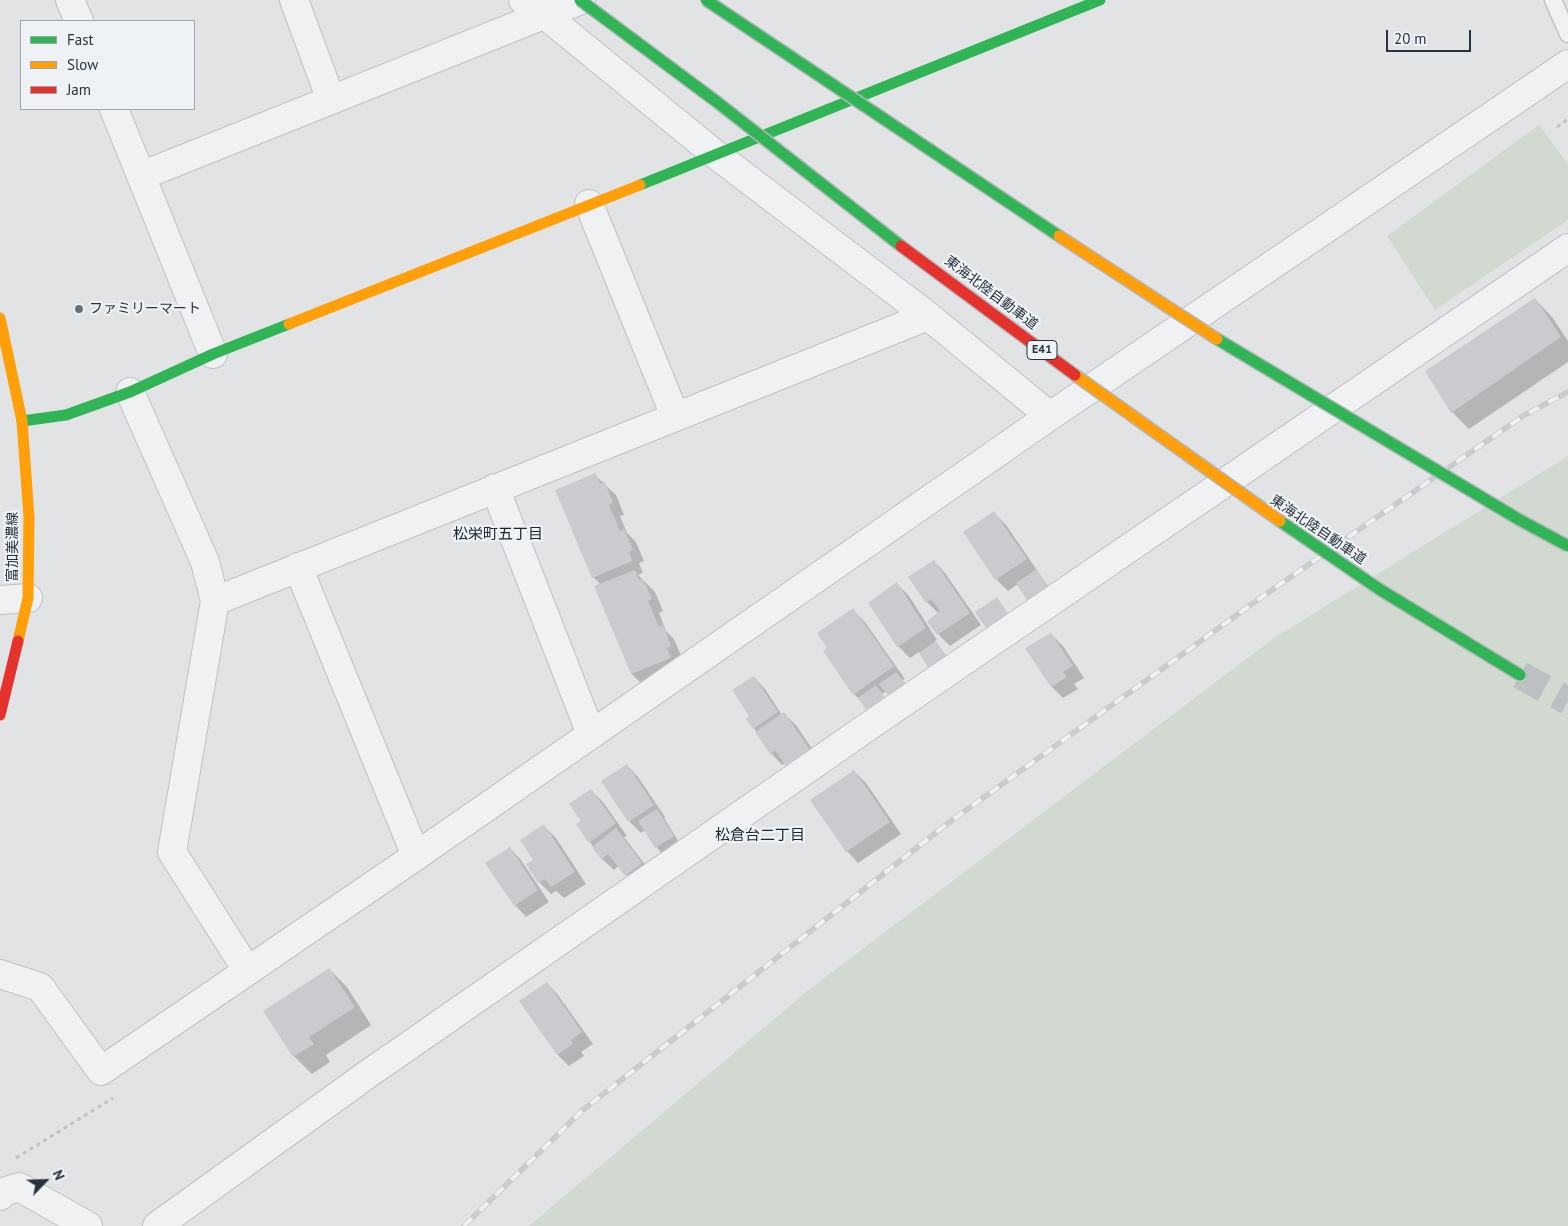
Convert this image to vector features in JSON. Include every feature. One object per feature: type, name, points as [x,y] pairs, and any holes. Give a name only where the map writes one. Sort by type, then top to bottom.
[{"type":"main road","name":"東海北陸自動車道","points":[[581,0],[717,102],[904,248],[1103,396],[1379,589],[1520,676]]},
{"type":"main road","points":[[706,0],[977,183],[1211,336],[1475,494],[1568,546]]},
{"type":"main road","points":[[22,421],[66,415],[130,392],[213,354],[919,74],[1061,7],[1100,0]]},
{"type":"main road","name":"富加美濃線","points":[[0,318],[22,421],[29,517],[28,598],[0,715]]},
{"type":"street","points":[[70,0],[79,20]]},
{"type":"street","points":[[294,0],[332,100]]},
{"type":"street","points":[[523,0],[545,15],[715,154],[928,316],[1050,416]]},
{"type":"street","points":[[140,176],[581,0]]},
{"type":"street","points":[[0,974],[40,987],[101,1070],[416,856],[1050,416],[1568,64]]},
{"type":"street","points":[[114,110],[213,354]]},
{"type":"street","points":[[589,204],[675,416]]},
{"type":"street","points":[[157,1226],[376,1068],[814,764],[1568,248]]},
{"type":"street","points":[[215,601],[928,316]]},
{"type":"street","points":[[130,392],[205,562],[215,601],[172,852],[247,970]]},
{"type":"street","points":[[495,488],[591,734]]},
{"type":"street","points":[[298,567],[416,856]]},
{"type":"street","points":[[0,600],[28,598]]},
{"type":"street","points":[[0,1196],[4,1192],[19,1187],[88,1226]]},
{"type":"lane","points":[[1554,0],[1568,34]]},
{"type":"path","points":[[1557,127],[1568,119]]},
{"type":"shaded area","points":[[1539,125],[1568,164],[1568,220],[1435,310],[1387,236]]},
{"type":"shaded area","points":[[1568,456],[1568,1226],[529,1226],[811,988],[1274,638]]},
{"type":"building","points":[[1535,298],[1561,337],[1451,413],[1425,371]]},
{"type":"building","points":[[596,473],[600,484],[605,482],[613,503],[609,505],[620,531],[624,529],[633,550],[629,551],[632,561],[592,578],[555,490]]},
{"type":"building","points":[[994,511],[1027,559],[995,580],[963,532]]},
{"type":"building","points":[[934,560],[970,613],[937,635],[927,621],[940,611],[931,599],[926,603],[908,577]]},
{"type":"building","points":[[1037,569],[1048,587],[1027,600],[1016,583]]},
{"type":"building","points":[[635,570],[639,580],[643,579],[652,599],[648,601],[659,627],[663,625],[671,646],[667,648],[671,658],[631,674],[594,586]]},
{"type":"building","points":[[897,582],[926,628],[897,647],[868,603]]},
{"type":"building","points":[[997,597],[1010,617],[988,631],[975,612]]},
{"type":"building","points":[[853,608],[894,666],[853,695],[823,651],[827,648],[817,633]]},
{"type":"building","points":[[1051,633],[1073,666],[1063,672],[1067,677],[1051,687],[1025,648]]},
{"type":"building","points":[[936,641],[947,657],[929,669],[919,653]]},
{"type":"building","points":[[896,672],[905,683],[888,695],[879,684]]},
{"type":"building","points":[[754,676],[778,712],[753,729],[746,719],[749,716],[732,690]]},
{"type":"building","points":[[876,685],[885,698],[867,711],[858,698]]},
{"type":"building","points":[[784,712],[810,750],[786,766],[775,750],[770,754],[755,732]]},
{"type":"building","points":[[627,764],[654,805],[628,822],[601,781]]},
{"type":"building","points":[[854,770],[890,822],[846,852],[810,800]]},
{"type":"building","points":[[591,789],[616,823],[589,843],[576,824],[581,821],[569,804]]},
{"type":"building","points":[[657,809],[674,836],[655,848],[638,821]]},
{"type":"building","points":[[544,824],[575,872],[551,887],[545,879],[538,883],[526,864],[533,860],[520,840]]},
{"type":"building","points":[[616,828],[642,863],[625,876],[608,854],[601,859],[592,847]]},
{"type":"building","points":[[510,847],[538,890],[514,906],[485,863]]},
{"type":"building","points":[[329,968],[355,1007],[309,1037],[314,1044],[293,1057],[263,1011]]},
{"type":"building","points":[[547,982],[582,1032],[571,1040],[573,1044],[557,1055],[519,1001]]},
{"type":"tunnel","points":[[1520,675],[1568,701]]},
{"type":"railway","points":[[464,1226],[583,1110],[947,824],[1259,599],[1523,416],[1568,392]]},
{"type":"traffic: fast","points":[[580,0],[717,102],[901,246]]},
{"type":"traffic: fast","points":[[706,0],[1059,236]]},
{"type":"traffic: fast","points":[[640,185],[1100,0]]},
{"type":"traffic: fast","points":[[22,421],[66,415],[130,392],[213,354],[289,324]]},
{"type":"traffic: fast","points":[[1217,339],[1518,519],[1568,546]]},
{"type":"traffic: fast","points":[[1280,521],[1379,589],[1520,675]]},
{"type":"traffic: slow","points":[[289,324],[640,185]]},
{"type":"traffic: slow","points":[[1059,236],[1217,339]]},
{"type":"traffic: slow","points":[[0,318],[22,421],[29,517],[28,598],[18,641]]},
{"type":"traffic: slow","points":[[1075,375],[1280,521]]},
{"type":"traffic: jam","points":[[901,246],[1075,375]]},
{"type":"traffic: jam","points":[[0,715],[18,641]]},
{"type":"place","name":"ファミリーマート","points":[[79,309]]},
{"type":"district","name":"松栄町五丁目","points":[[498,535]]},
{"type":"district","name":"松倉台二丁目","points":[[760,836]]}]
